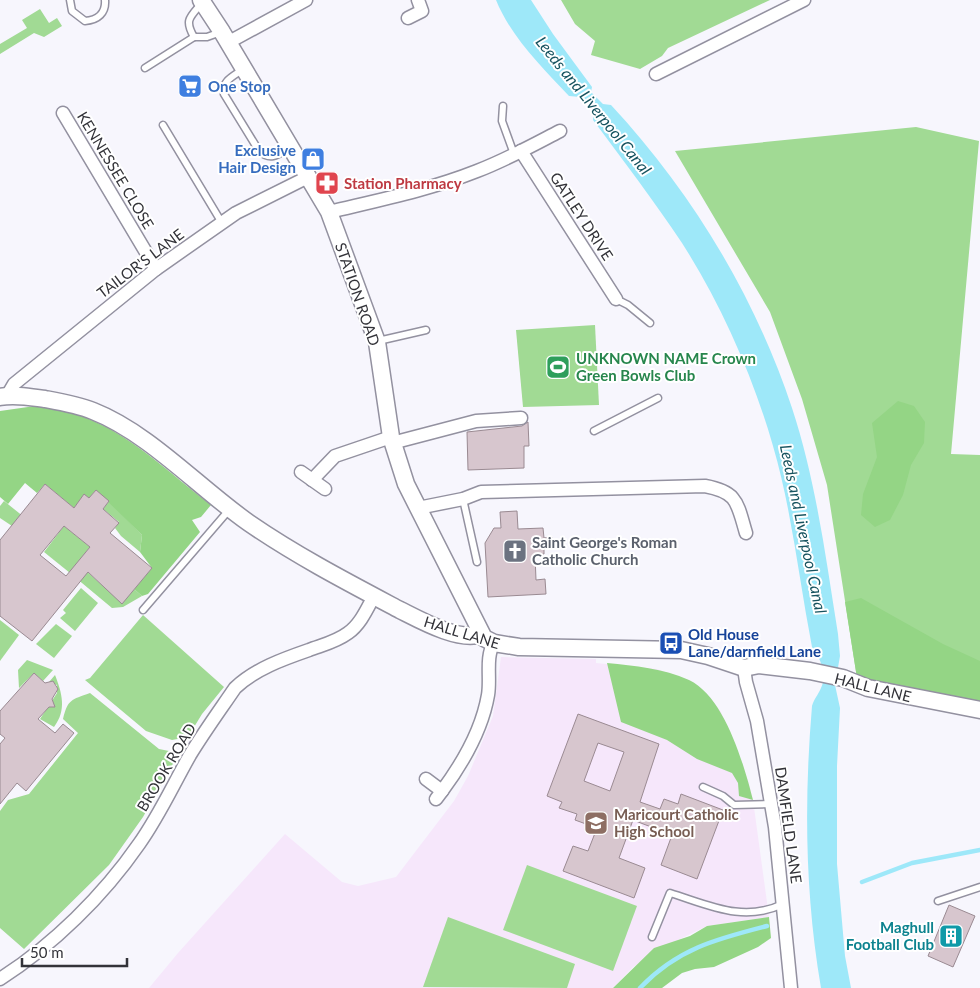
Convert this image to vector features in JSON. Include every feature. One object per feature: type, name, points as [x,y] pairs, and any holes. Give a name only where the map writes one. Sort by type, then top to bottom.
[{"type":"street","points":[[225,37],[306,0]]},
{"type":"street","points":[[408,18],[422,11],[418,0]]},
{"type":"street","points":[[656,74],[804,0]]},
{"type":"street","name":"STATION ROAD","points":[[202,1],[329,212],[377,342],[392,440],[406,484],[488,639]]},
{"type":"street","name":"KENNESSEE CLOSE","points":[[62,113],[156,269]]},
{"type":"street","points":[[329,212],[420,190],[478,171],[560,131]]},
{"type":"street","name":"GATLEY DRIVE","points":[[518,153],[616,299]]},
{"type":"street","name":"TAILOR'S LANE","points":[[3,396],[14,384],[156,269],[236,213],[308,176]]},
{"type":"street","name":"HALL LANE","points":[[3,396],[71,405],[92,410],[113,420],[134,433],[230,509],[284,546],[374,596],[421,620],[452,632],[519,647],[681,650],[708,656],[744,668],[759,665],[810,671],[836,677],[868,688],[980,710]]},
{"type":"street","points":[[312,480],[335,456],[392,440],[476,421],[521,418]]},
{"type":"street","points":[[301,472],[325,489]]},
{"type":"street","points":[[418,508],[463,499],[481,492],[705,486],[722,489],[736,499],[746,533]]},
{"type":"street","name":"BROOK ROAD","points":[[0,979],[23,964],[85,910],[138,845],[169,796],[190,755],[235,688],[264,668],[336,641],[357,625],[374,596]]},
{"type":"street","points":[[426,779],[439,795],[463,760],[481,720],[488,696],[488,639]]},
{"type":"street","name":"DAMFIELD LANE","points":[[744,668],[757,721],[772,804],[791,988]]},
{"type":"lane","points":[[70,0],[72,11],[85,21],[97,18],[101,14],[105,9],[105,0]]},
{"type":"lane","points":[[194,37],[188,28],[188,18],[202,1]]},
{"type":"lane","points":[[145,68],[194,37],[225,37]]},
{"type":"lane","points":[[244,68],[226,81],[223,90],[224,94],[264,156],[274,157],[291,148]]},
{"type":"lane","points":[[503,106],[502,121],[518,153]]},
{"type":"lane","points":[[163,125],[222,223]]},
{"type":"lane","points":[[616,299],[650,323]]},
{"type":"lane","points":[[377,342],[426,330]]},
{"type":"lane","points":[[594,432],[658,398]]},
{"type":"lane","points":[[463,499],[477,562]]},
{"type":"lane","points":[[143,610],[230,509]]},
{"type":"lane","points":[[702,787],[724,796],[734,804],[772,804]]},
{"type":"lane","points":[[938,901],[980,887]]},
{"type":"lane","points":[[652,937],[670,893],[737,914],[766,912],[783,904]]},
{"type":"shaded area","name":"Maricourt Catholic High School","points":[[501,657],[596,659],[596,663],[657,669],[691,681],[709,696],[721,712],[748,780],[753,800],[769,917],[707,926],[674,942],[633,967],[613,988],[149,988],[285,834],[342,882],[358,886],[396,877],[454,801],[468,776],[493,716]]},
{"type":"green space","points":[[561,0],[770,0],[668,48],[662,56],[640,69],[591,55],[595,41],[575,24]]},
{"type":"green space","points":[[40,9],[49,23],[57,18],[62,26],[44,37],[34,33],[0,54],[0,44],[27,28],[22,20]]},
{"type":"green space","points":[[916,127],[979,141],[951,454],[980,455],[980,703],[857,678],[827,485],[802,399],[770,312],[675,151]]},
{"type":"green space","name":"UNKNOWN NAME Crown Green Bowls Club","points":[[595,325],[599,405],[523,407],[516,330]]},
{"type":"green space","points":[[898,401],[914,406],[925,422],[924,443],[911,465],[903,495],[890,520],[875,527],[861,515],[863,494],[877,457],[872,423]]},
{"type":"green space","points":[[35,406],[81,416],[99,423],[133,443],[211,505],[201,517],[192,520],[200,532],[148,594],[142,596],[134,589],[152,568],[140,552],[142,535],[96,490],[89,498],[84,495],[74,508],[45,484],[37,493],[25,483],[8,504],[0,497],[0,411]]},
{"type":"green space","points":[[4,501],[29,521],[21,532],[0,518],[0,506]]},
{"type":"green space","points":[[109,501],[142,535],[140,552],[121,536],[115,528],[119,522],[103,509]]},
{"type":"green space","points":[[64,526],[90,547],[70,573],[44,552]]},
{"type":"green space","points":[[84,569],[122,603],[134,589],[142,596],[123,607],[112,608],[76,578]]},
{"type":"green space","points":[[81,588],[98,603],[75,631],[60,618],[66,613],[63,610]]},
{"type":"green space","points":[[861,598],[943,644],[980,661],[980,703],[857,678],[845,602]]},
{"type":"green space","points":[[143,615],[224,687],[202,714],[188,737],[172,740],[146,731],[85,680],[90,678]]},
{"type":"green space","points":[[0,620],[19,635],[0,661]]},
{"type":"green space","points":[[56,624],[72,636],[54,658],[36,644]]},
{"type":"green space","points":[[27,660],[53,670],[43,681],[34,673],[19,688],[18,670]]},
{"type":"green space","points":[[607,663],[649,668],[669,673],[689,680],[702,689],[723,716],[731,733],[753,800],[739,796],[738,783],[732,773],[697,759],[667,740],[621,722]]},
{"type":"green space","points":[[55,675],[60,688],[62,708],[54,727],[40,719],[57,693],[57,685],[49,682]]},
{"type":"green space","points":[[90,693],[159,749],[179,753],[143,817],[109,865],[24,949],[0,928],[0,811],[8,800],[29,794],[78,733],[63,719],[65,712],[71,701]]},
{"type":"green space","points":[[527,865],[637,906],[613,971],[503,930]]},
{"type":"green space","points":[[448,917],[575,964],[567,988],[423,987]]},
{"type":"green space","points":[[769,917],[771,938],[758,947],[714,967],[695,969],[682,973],[662,988],[613,988],[654,948],[690,936],[707,926]]},
{"type":"water","name":"Leeds and Liverpool Canal","points":[[496,0],[531,0],[553,34],[592,87],[591,92],[603,104],[611,105],[668,173],[718,247],[740,286],[777,366],[792,408],[808,464],[838,634],[840,656],[835,685],[840,708],[837,766],[837,864],[845,956],[851,988],[821,988],[809,883],[807,812],[812,706],[824,677],[818,656],[812,647],[780,471],[756,393],[723,316],[682,243],[593,120],[594,111],[581,97],[569,96],[538,63],[510,27]]},
{"type":"building","points":[[528,422],[529,446],[524,446],[524,468],[468,470],[467,432],[522,426]]},
{"type":"building","points":[[45,484],[74,508],[84,494],[89,498],[96,490],[109,501],[103,509],[119,523],[110,533],[152,568],[122,604],[88,572],[32,641],[0,616],[0,540]],"holes":[[[64,526],[90,547],[66,576],[40,555]]]},
{"type":"building","name":"Saint George's Roman Catholic Church","points":[[517,511],[518,529],[543,528],[544,538],[552,537],[553,548],[544,549],[544,554],[535,555],[536,580],[545,579],[546,594],[488,597],[485,543],[494,528],[501,528],[500,512]]},
{"type":"building","points":[[34,673],[45,683],[53,681],[58,689],[52,699],[55,707],[49,707],[38,719],[55,733],[63,724],[74,733],[26,791],[17,783],[0,804],[0,744],[5,738],[0,734],[0,711]]},
{"type":"building","points":[[578,714],[659,744],[640,802],[660,809],[664,799],[678,804],[681,794],[723,810],[697,879],[661,865],[672,835],[633,820],[619,858],[645,868],[634,898],[563,871],[573,846],[588,851],[597,828],[575,820],[577,814],[559,808],[562,802],[547,796]],"holes":[[[598,743],[624,752],[610,791],[584,781]]]},
{"type":"building","name":"Maghull Football Club","points":[[949,905],[975,916],[953,967],[928,956]]},
{"type":"waterway","points":[[862,882],[912,863],[980,850]]},
{"type":"waterway","points":[[640,988],[668,964],[698,947],[767,926]]},
{"type":"place","name":"One Stop","points":[[190,86]]},
{"type":"place","name":"Exclusive Hair Design","points":[[313,159]]},
{"type":"place","name":"Station Pharmacy","points":[[327,183]]},
{"type":"place","name":"UNKNOWN NAME Crown Green Bowls Club","points":[[558,367]]},
{"type":"place","name":"Saint George's Roman Catholic Church","points":[[515,551]]},
{"type":"place","name":"Old House Lane/darnfield Lane","points":[[671,643]]},
{"type":"place","name":"Maricourt Catholic High School","points":[[596,823]]},
{"type":"place","name":"Maghull Football Club","points":[[951,936]]}]
